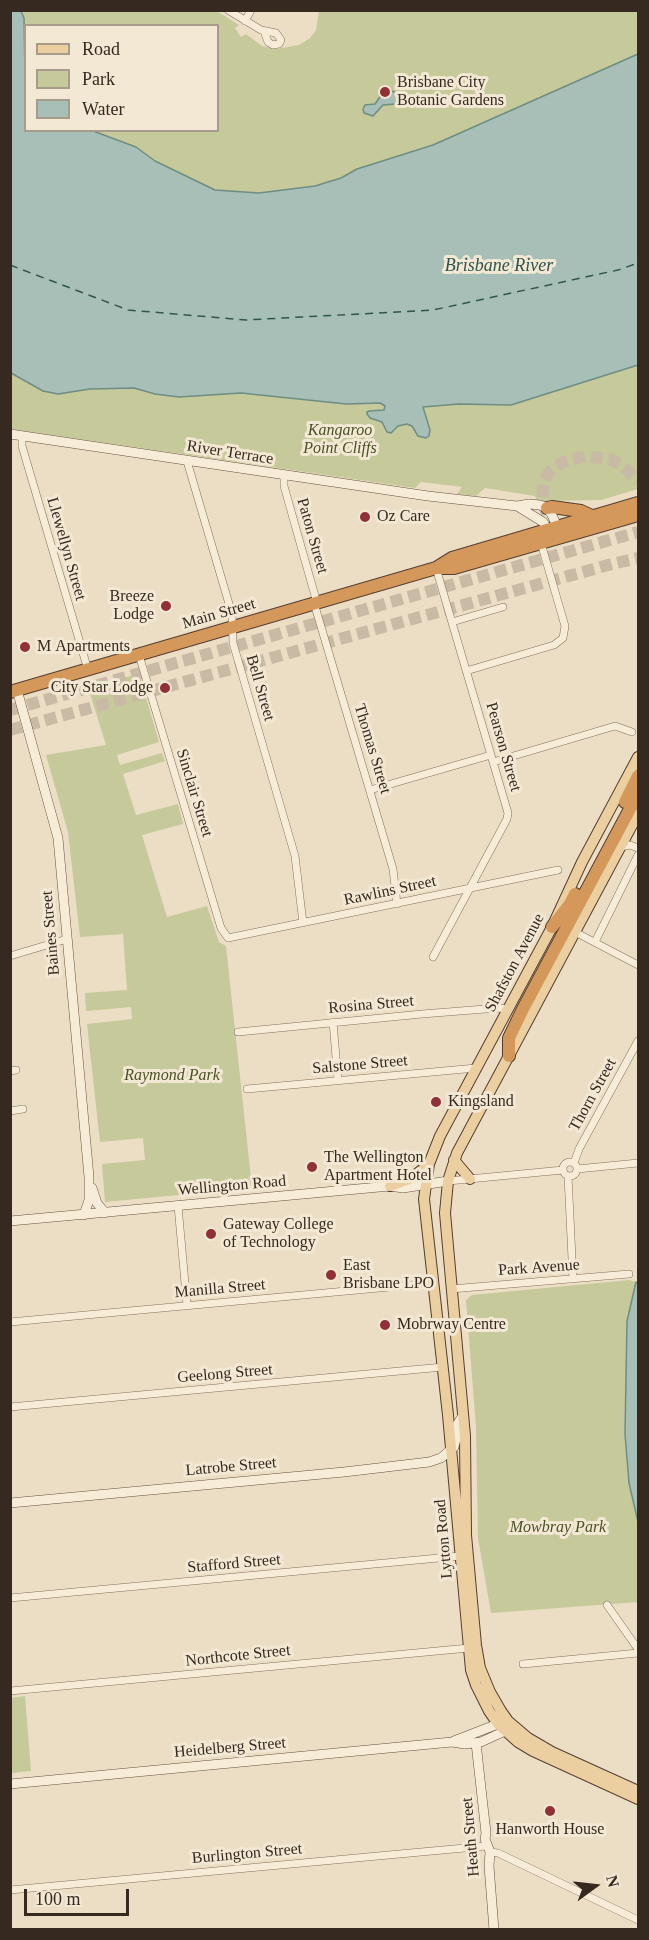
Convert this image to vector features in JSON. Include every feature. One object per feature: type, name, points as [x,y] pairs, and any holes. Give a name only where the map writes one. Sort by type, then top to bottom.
[{"type":"highway","name":"Main Street","points":[[436,568],[454,568],[541,543],[555,533],[592,516],[639,503]]},
{"type":"highway","points":[[547,508],[581,511],[592,516]]},
{"type":"highway","name":"Main Street","points":[[14,691],[436,568],[452,558],[639,515]]},
{"type":"highway","points":[[552,927],[570,904],[639,776]]},
{"type":"highway","points":[[509,1056],[510,1038],[523,1009],[639,794]]},
{"type":"main road","name":"River Terrace","points":[[10,434],[440,498],[517,506],[529,504],[547,508]]},
{"type":"main road","name":"River Terrace","points":[[517,506],[540,519],[555,533]]},
{"type":"main road","points":[[547,508],[555,533]]},
{"type":"main road","name":"Baines Street","points":[[14,691],[56,829],[89,1177],[89,1200],[84,1215]]},
{"type":"main road","name":"Shafston Avenue","points":[[425,1185],[429,1164],[440,1136],[552,927],[582,862],[639,757]]},
{"type":"main road","points":[[448,1181],[454,1160],[639,814]]},
{"type":"main road","points":[[454,1160],[470,1179]]},
{"type":"main road","points":[[390,1186],[412,1178],[429,1164]]},
{"type":"main road","name":"Baines Street","points":[[89,1177],[96,1200],[105,1213]]},
{"type":"main road","name":"Wellington Road","points":[[10,1221],[390,1186],[403,1188],[448,1181]]},
{"type":"main road","name":"Lytton Road","points":[[448,1181],[445,1213],[463,1415],[465,1521],[477,1656],[504,1725],[539,1745],[639,1791]]},
{"type":"main road","name":"Lytton Road","points":[[425,1185],[425,1211],[443,1367],[469,1648],[476,1685],[489,1711],[533,1751],[639,1799]]},
{"type":"main road","points":[[451,1450],[457,1438],[457,1425],[463,1415]]},
{"type":"main road","name":"Latrobe Street","points":[[10,1503],[429,1462],[441,1458],[451,1450]]},
{"type":"main road","name":"Heidelberg Street","points":[[452,1742],[476,1743],[504,1725]]},
{"type":"main road","name":"Heidelberg Street","points":[[10,1784],[452,1742],[504,1725]]},
{"type":"main road","name":"Heath Street","points":[[476,1743],[494,1929]]},
{"type":"street","points":[[228,10],[264,31]]},
{"type":"street","points":[[245,21],[251,10]]},
{"type":"street","name":"Llewellyn Street","points":[[22,436],[22,446],[88,670]]},
{"type":"street","name":"Bell Street","points":[[187,461],[232,614],[233,643],[295,856],[303,923]]},
{"type":"street","name":"Paton Street","points":[[284,476],[284,486],[316,603]]},
{"type":"street","points":[[466,670],[554,645],[563,638],[565,626],[541,543]]},
{"type":"street","name":"Pearson Street","points":[[433,957],[508,816],[436,568]]},
{"type":"street","name":"Thomas Street","points":[[316,603],[393,868],[397,904]]},
{"type":"street","points":[[452,622],[502,607]]},
{"type":"street","name":"Sinclair Street","points":[[139,655],[220,928],[228,938]]},
{"type":"street","points":[[370,790],[615,726],[632,732]]},
{"type":"street","points":[[621,847],[630,845],[639,848]]},
{"type":"street","points":[[595,942],[639,855]]},
{"type":"street","name":"Rawlins Street","points":[[228,938],[558,870]]},
{"type":"street","points":[[575,933],[639,965]]},
{"type":"street","points":[[10,956],[67,939]]},
{"type":"street","name":"Rosina Street","points":[[238,1032],[333,1022],[507,1009]]},
{"type":"street","points":[[333,1022],[338,1080]]},
{"type":"street","name":"Thorn Street","points":[[575,1166],[579,1149],[639,1041]]},
{"type":"street","name":"Salstone Street","points":[[247,1089],[476,1068]]},
{"type":"street","points":[[10,1111],[23,1109]]},
{"type":"street","points":[[573,1279],[567,1163],[575,1166],[639,1163]]},
{"type":"street","points":[[566,1173],[574,1175],[575,1166]]},
{"type":"street","name":"Wellington Road","points":[[448,1181],[566,1173]]},
{"type":"street","points":[[178,1206],[188,1305]]},
{"type":"street","name":"Park Avenue","points":[[451,1289],[628,1274]]},
{"type":"street","name":"Manilla Street","points":[[10,1322],[433,1283]]},
{"type":"street","name":"Geelong Street","points":[[10,1407],[443,1367]]},
{"type":"street","name":"Stafford Street","points":[[10,1598],[460,1556]]},
{"type":"street","points":[[523,1664],[639,1651],[607,1605]]},
{"type":"street","name":"Northcote Street","points":[[10,1691],[469,1648]]},
{"type":"street","points":[[488,1849],[639,1920]]},
{"type":"street","name":"Burlington Street","points":[[10,1890],[488,1849]]},
{"type":"green space","name":"Brisbane City Botanic Gardens","points":[[21,11],[217,11],[239,25],[235,28],[241,37],[246,34],[262,46],[276,49],[299,45],[310,38],[316,30],[319,11],[638,11],[638,54],[433,145],[357,169],[341,178],[315,186],[259,193],[215,190],[155,161],[136,147],[96,132],[219,132],[219,24],[24,25]]},
{"type":"green space","name":"Kangaroo Point Cliffs","points":[[638,365],[638,489],[601,500],[537,501],[535,496],[485,488],[476,496],[457,494],[462,487],[421,482],[415,488],[11,429],[10,373],[43,391],[58,394],[90,389],[134,388],[179,397],[241,393],[346,404],[380,403],[385,406],[384,410],[369,411],[367,414],[370,418],[382,422],[387,432],[391,433],[398,426],[407,424],[412,426],[418,436],[426,438],[430,430],[422,407],[459,404],[511,405]]},
{"type":"green space","name":"Raymond Park","points":[[139,674],[159,742],[117,755],[120,765],[162,753],[165,761],[123,774],[136,815],[178,804],[183,824],[142,835],[167,917],[207,906],[219,942],[226,946],[252,1188],[105,1202],[102,1164],[145,1160],[143,1138],[100,1142],[87,1024],[132,1019],[131,1007],[86,1011],[85,993],[127,990],[123,934],[80,937],[68,832],[46,755],[106,745],[88,687]]},
{"type":"green space","name":"Mowbray Park","points":[[629,1280],[636,1282],[627,1321],[625,1434],[629,1483],[638,1522],[638,1602],[491,1613],[478,1538],[476,1427],[466,1300],[472,1295]]},
{"type":"green space","points":[[25,1696],[31,1771],[11,1773],[11,1698]]},
{"type":"water","name":"Brisbane River","points":[[11,10],[21,11],[24,18],[24,132],[96,132],[136,147],[155,161],[215,190],[259,193],[315,186],[341,178],[357,169],[433,145],[638,54],[638,365],[511,405],[459,404],[423,407],[430,430],[426,438],[418,436],[412,426],[407,424],[398,426],[391,433],[387,432],[382,422],[370,418],[367,414],[369,411],[384,410],[385,406],[380,403],[346,404],[241,393],[179,397],[134,388],[90,389],[58,394],[43,391],[11,373]]},
{"type":"water","points":[[384,91],[397,93],[399,97],[396,104],[383,105],[373,116],[364,113],[365,105],[375,104]]},
{"type":"water","points":[[636,1282],[638,1284],[638,1522],[629,1483],[625,1434],[627,1321]]},
{"type":"ferry route","points":[[10,265],[128,310],[246,320],[433,310],[618,270],[638,263]]},
{"type":"tunnel","points":[[547,514],[542,500],[544,481],[549,472],[563,462],[585,456],[609,459],[620,464],[638,481]]},
{"type":"tunnel","points":[[10,710],[638,532]]},
{"type":"tunnel","points":[[10,730],[638,558]]},
{"type":"place","name":"Brisbane City Botanic Gardens","points":[[385,92]]},
{"type":"place","name":"Oz Care","points":[[365,517]]},
{"type":"place","name":"Breeze Lodge","points":[[166,606]]},
{"type":"place","name":"M Apartments","points":[[25,647]]},
{"type":"place","name":"City Star Lodge","points":[[165,688]]},
{"type":"place","name":"Kingsland","points":[[436,1102]]},
{"type":"place","name":"The Wellington Apartment Hotel","points":[[312,1167]]},
{"type":"place","name":"Gateway College of Technology","points":[[211,1234]]},
{"type":"place","name":"East Brisbane LPO","points":[[331,1275]]},
{"type":"place","name":"Mobrway Centre","points":[[385,1325]]},
{"type":"place","name":"Hanworth House","points":[[550,1811]]}]
